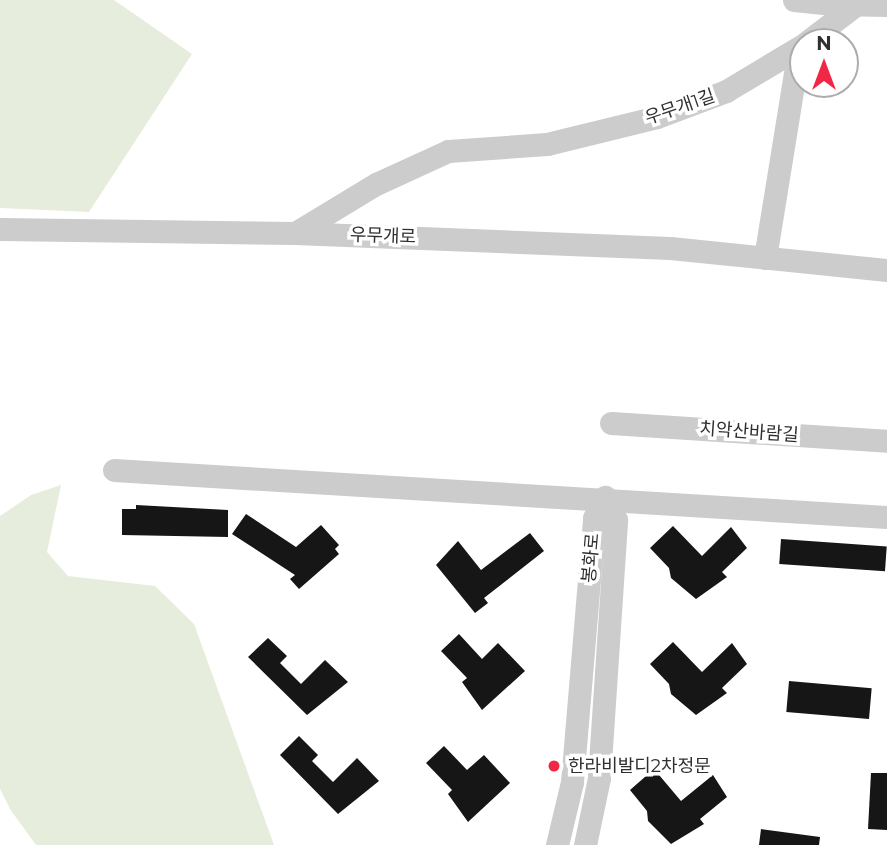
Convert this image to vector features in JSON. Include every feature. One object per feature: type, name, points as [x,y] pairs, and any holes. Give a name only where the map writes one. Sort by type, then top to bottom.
[{"type":"street","points":[[794,0],[887,5]]},
{"type":"street","name":"우무개1길","points":[[826,28],[860,2]]},
{"type":"street","name":"우무개1길","points":[[295,233],[376,184],[448,150],[547,144],[657,117],[726,91],[789,53]]},
{"type":"street","points":[[765,258],[794,98]]},
{"type":"street","name":"우무개로","points":[[0,229],[295,233],[670,248],[887,270]]},
{"type":"street","name":"치악산바람길","points":[[611,423],[887,441]]},
{"type":"street","points":[[114,470],[605,497],[887,517]]},
{"type":"street","name":"봉화로","points":[[557,845],[572,782],[594,518],[605,497]]},
{"type":"street","name":"봉화로","points":[[585,845],[600,778],[616,520],[605,497]]},
{"type":"green space","points":[[0,0],[114,0],[192,54],[89,212],[0,208]]},
{"type":"green space","points":[[61,485],[47,552],[68,576],[155,586],[194,624],[274,845],[36,845],[10,809],[0,789],[0,516],[31,495]]},
{"type":"building","points":[[136,505],[228,510],[228,537],[122,535],[122,509],[136,509]]},
{"type":"building","points":[[246,514],[296,547],[321,525],[339,545],[335,549],[339,554],[299,589],[290,579],[295,575],[232,534]]},
{"type":"building","points":[[673,526],[702,556],[731,527],[747,548],[722,572],[727,577],[696,599],[671,578],[669,568],[650,548]]},
{"type":"building","points":[[530,533],[544,551],[484,598],[488,603],[475,613],[436,565],[458,541],[481,570]]},
{"type":"building","points":[[781,539],[887,546],[885,571],[779,564]]},
{"type":"building","points":[[459,634],[482,659],[498,643],[525,671],[482,710],[462,682],[467,678],[441,651]]},
{"type":"building","points":[[268,638],[287,656],[280,663],[301,684],[325,660],[348,682],[307,715],[248,657]]},
{"type":"building","points":[[673,642],[702,672],[732,643],[747,664],[722,688],[727,693],[696,715],[671,694],[669,684],[650,664]]},
{"type":"building","points":[[789,681],[872,688],[869,719],[786,712]]},
{"type":"building","points":[[299,736],[318,755],[312,761],[333,782],[357,758],[379,781],[338,814],[280,755]]},
{"type":"building","points":[[444,746],[467,770],[484,755],[510,783],[468,822],[448,794],[452,790],[426,763]]},
{"type":"building","points":[[654,769],[681,801],[713,775],[727,797],[700,819],[704,824],[671,844],[648,821],[647,811],[630,790]]},
{"type":"building","points":[[871,773],[887,773],[887,830],[868,829]]},
{"type":"building","points":[[761,829],[820,837],[819,845],[759,845]]},
{"type":"place","name":"한라비발디2차정문","points":[[554,766]]}]
